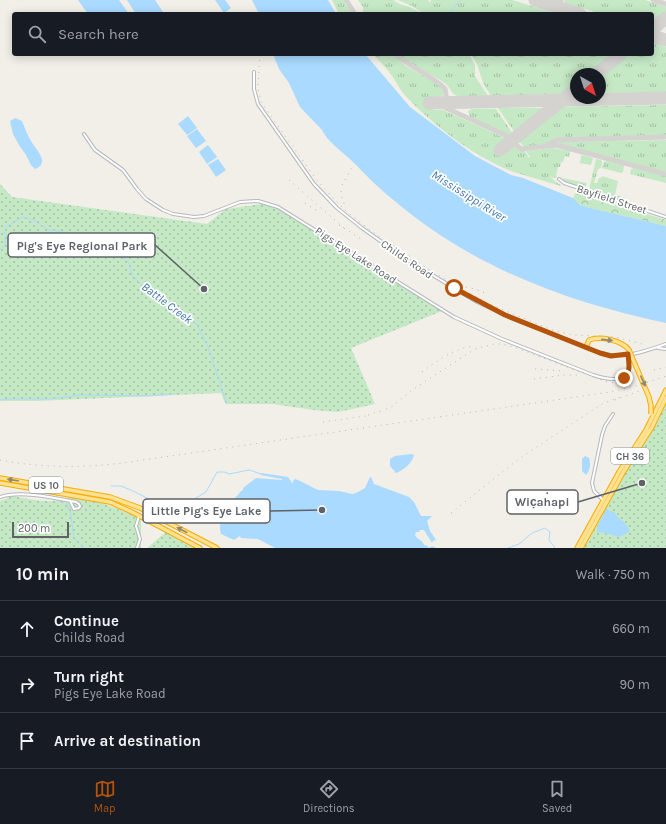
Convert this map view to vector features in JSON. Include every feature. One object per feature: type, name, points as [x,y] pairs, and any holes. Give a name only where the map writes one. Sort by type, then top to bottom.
[{"type":"highway","points":[[586,347],[589,340],[594,338],[620,342],[628,352],[650,397],[651,414],[642,438]]},
{"type":"highway","name":"CH 36","points":[[577,548],[650,431],[666,390]]},
{"type":"highway","name":"CH 36","points":[[581,548],[619,472],[666,398]]},
{"type":"highway","name":"US 10","points":[[0,478],[99,494],[130,503],[217,548]]},
{"type":"highway","name":"US 10","points":[[0,483],[95,499],[117,505],[200,548]]},
{"type":"street","name":"Childs Road","points":[[254,72],[255,95],[262,110],[314,184],[345,215],[404,257],[472,299],[519,321],[607,355],[620,356],[628,352],[657,348],[666,349]]},
{"type":"street","name":"Pigs Eye Lake Road","points":[[84,134],[95,150],[123,170],[146,199],[163,210],[178,215],[194,217],[204,216],[240,202],[258,201],[278,207],[454,317],[502,339],[593,375],[620,379],[625,377],[629,370],[628,352]]},
{"type":"street","name":"Bayfield Street","points":[[559,179],[564,183],[666,217]]},
{"type":"street","name":"Childs Road","points":[[657,348],[666,344]]},
{"type":"street","points":[[605,501],[594,492],[592,483],[602,435],[605,426],[613,414]]},
{"type":"street","points":[[0,497],[16,495],[49,497],[70,501],[80,504],[79,508],[74,509],[70,501]]},
{"type":"street","points":[[137,548],[140,539],[136,526],[139,516]]},
{"type":"green space","points":[[332,0],[343,0],[351,12],[338,12]]},
{"type":"green space","points":[[358,0],[393,0],[419,12],[363,12],[363,7]]},
{"type":"green space","points":[[398,0],[427,0],[430,3],[431,0],[512,0],[551,12],[421,12]]},
{"type":"green space","points":[[564,0],[645,0],[666,7],[666,13],[654,22],[654,12],[595,12],[565,3]]},
{"type":"green space","points":[[654,44],[666,47],[666,92],[606,93],[606,71],[625,56],[654,56]]},
{"type":"green space","points":[[375,56],[394,56],[406,66],[439,85],[443,90],[443,96],[434,97],[433,101],[429,102],[429,105],[433,105],[433,110],[443,110],[507,139],[497,147],[502,153],[513,146],[518,150],[525,151],[529,158],[530,157],[526,151],[553,148],[570,151],[569,157],[565,156],[560,167],[558,167],[556,178],[548,175],[561,186],[499,166],[469,149],[426,116],[403,93],[387,69]]},
{"type":"green space","points":[[401,56],[470,56],[475,65],[475,76],[488,96],[458,96],[452,93],[446,84]]},
{"type":"green space","points":[[472,56],[612,56],[596,68],[570,68],[570,89],[564,94],[491,96],[483,83],[477,64]]},
{"type":"green space","points":[[666,105],[666,135],[558,138],[544,144],[524,147],[520,142],[521,139],[563,107]]},
{"type":"green space","points":[[498,108],[541,108],[542,110],[515,133]]},
{"type":"green space","points":[[472,109],[496,109],[513,134],[507,134],[470,117],[468,111]]},
{"type":"green space","points":[[666,140],[666,172],[556,143],[561,142]]},
{"type":"green space","points":[[583,155],[593,158],[591,165],[580,163],[581,156]]},
{"type":"green space","points":[[596,159],[601,160],[602,162],[601,168],[598,169],[594,183],[597,183],[599,178],[602,176],[618,181],[615,195],[625,198],[624,201],[589,190]]},
{"type":"green space","points":[[606,161],[624,165],[623,172],[621,173],[602,168],[604,162]]},
{"type":"green space","points":[[634,168],[666,176],[666,183],[630,174],[631,169]]},
{"type":"green space","points":[[562,178],[587,183],[585,189],[564,182]]},
{"type":"green space","points":[[0,184],[12,197],[207,224],[226,209],[262,204],[279,208],[442,311],[351,348],[375,404],[338,412],[272,404],[229,404],[225,403],[221,393],[36,401],[0,401]]},
{"type":"green space","points":[[576,192],[666,220],[666,226],[580,205],[573,198]]},
{"type":"green space","points":[[666,402],[666,548],[582,548],[625,471],[648,436]]},
{"type":"green space","points":[[13,496],[42,501],[52,501],[74,497],[92,500],[116,508],[141,519],[141,548],[0,548],[0,501]]},
{"type":"green space","points":[[168,530],[202,548],[147,548]]},
{"type":"water","points":[[78,0],[119,0],[128,12],[87,12]]},
{"type":"water","points":[[127,0],[155,0],[163,12],[135,12]]},
{"type":"water","points":[[215,0],[225,0],[231,8],[223,12]]},
{"type":"water","points":[[252,0],[328,0],[335,12],[258,12]]},
{"type":"water","name":"Mississippi River","points":[[274,56],[367,56],[410,107],[475,156],[511,175],[523,178],[573,198],[580,205],[666,226],[666,323],[565,296],[501,269],[440,235],[385,193],[327,138],[322,130],[300,107],[289,83],[279,69]]},
{"type":"water","points":[[188,116],[197,128],[187,135],[178,124]]},
{"type":"water","points":[[15,118],[22,121],[27,134],[41,156],[42,163],[35,169],[31,165],[13,134],[10,121]]},
{"type":"water","points":[[197,129],[206,141],[196,148],[187,136]]},
{"type":"water","points":[[208,145],[217,157],[207,164],[199,152]]},
{"type":"water","points":[[218,159],[226,170],[216,177],[208,165]]},
{"type":"water","points":[[414,455],[410,463],[396,473],[390,466],[390,459],[395,456]]},
{"type":"water","points":[[585,456],[589,458],[590,462],[586,475],[582,471],[582,459]]},
{"type":"water","points":[[261,473],[288,477],[293,484],[295,479],[318,490],[339,491],[352,494],[365,488],[371,477],[374,484],[409,497],[414,502],[421,516],[432,516],[427,521],[430,531],[436,540],[432,543],[424,530],[420,530],[419,532],[416,532],[415,535],[424,545],[428,546],[428,548],[275,548],[258,539],[241,538],[240,536],[234,540],[221,534],[220,526],[222,518],[243,488],[256,478],[282,480],[261,475]]},
{"type":"water","points":[[604,509],[614,512],[628,527],[630,530],[629,532],[619,537],[597,532]]},
{"type":"waterway","points":[[450,12],[460,0]]},
{"type":"waterway","name":"Battle Creek","points":[[0,249],[5,245],[6,227],[23,217],[33,220],[49,230],[60,231],[87,243],[98,245],[112,253],[121,255],[129,263],[132,275],[145,288],[157,293],[174,308],[190,316],[197,325],[208,347],[227,404]]},
{"type":"waterway","points":[[0,400],[48,399],[81,395],[148,396],[173,394]]},
{"type":"waterway","name":"Battle Creek","points":[[111,486],[121,486],[171,510],[206,492],[217,472],[225,472],[229,474],[249,470],[261,474]]},
{"type":"waterway","name":"Battle Creek","points":[[67,504],[69,510]]},
{"type":"waterway","name":"Battle Creek","points":[[70,511],[74,537],[84,548]]},
{"type":"waterway","points":[[508,548],[519,544],[532,533],[545,528],[550,532],[549,540],[555,548]]},
{"type":"taxiway","points":[[346,0],[354,12]]},
{"type":"taxiway","points":[[559,7],[561,0]]},
{"type":"taxiway","points":[[653,0],[666,4]]},
{"type":"taxiway","points":[[398,56],[430,77],[445,89],[446,108],[509,137],[521,149],[556,145],[666,174]]},
{"type":"taxiway","points":[[547,145],[557,140],[666,137]]},
{"type":"runway","points":[[535,0],[574,12]]},
{"type":"runway","points":[[654,28],[666,18]]},
{"type":"runway","points":[[654,37],[666,40]]},
{"type":"runway","points":[[604,68],[618,56]]},
{"type":"runway","points":[[500,150],[570,94]]},
{"type":"runway","points":[[429,103],[666,98]]},
{"type":"railway","points":[[260,56],[258,89],[261,102],[316,179],[345,210],[370,230],[430,270],[489,304],[552,330],[573,335],[615,337],[646,345]]},
{"type":"railway","points":[[342,185],[352,167]]},
{"type":"railway","points":[[289,180],[344,228]]},
{"type":"railway","points":[[341,191],[346,208]]},
{"type":"railway","points":[[305,203],[319,212]]},
{"type":"railway","points":[[339,225],[361,239]]},
{"type":"railway","points":[[460,286],[475,289],[487,294]]},
{"type":"railway","points":[[386,409],[393,406],[412,390],[475,349],[494,344],[514,347],[607,382],[631,383]]},
{"type":"railway","points":[[422,372],[453,352],[475,346]]},
{"type":"railway","points":[[654,370],[666,367]]},
{"type":"railway","points":[[535,369],[564,371]]},
{"type":"railway","points":[[534,379],[564,375],[579,375]]},
{"type":"railway","points":[[0,460],[46,466],[92,466],[123,463],[610,392],[640,385],[666,376]]},
{"type":"railway","points":[[615,400],[639,391]]},
{"type":"railway","points":[[451,513],[520,458],[602,404],[620,397]]},
{"type":"railway","points":[[368,415],[384,410]]},
{"type":"railway","points":[[323,422],[366,416]]},
{"type":"place","name":"Pig's Eye Regional Park","points":[[204,289]]},
{"type":"place","name":"Wic̣aḣapi","points":[[642,483]]},
{"type":"place","name":"Little Pig's Eye Lake","points":[[322,510]]},
{"type":"route","points":[[454,288],[477,302],[525,324],[600,353],[611,356],[628,354],[629,370],[624,378]]}]
